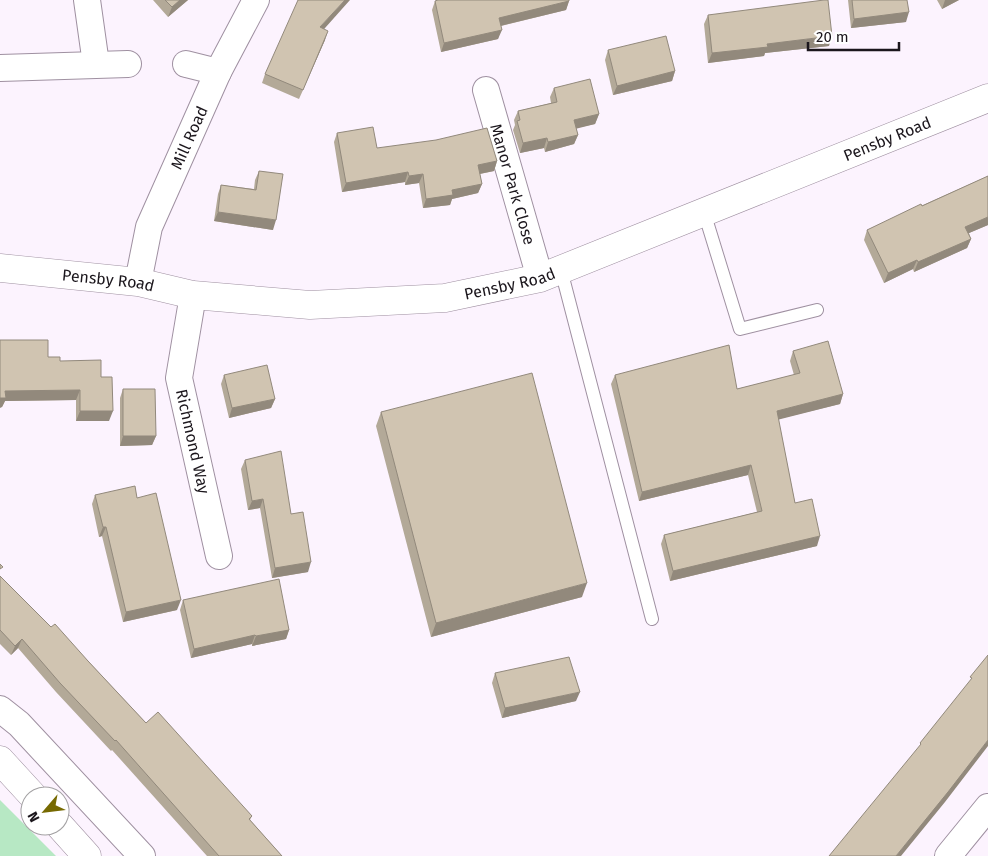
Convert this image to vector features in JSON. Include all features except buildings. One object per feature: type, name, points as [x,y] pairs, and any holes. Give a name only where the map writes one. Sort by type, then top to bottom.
[{"type":"main road","name":"Pensby Road","points":[[0,268],[138,282],[192,295],[310,306],[445,298],[550,274],[988,98]]},
{"type":"main road","points":[[0,760],[24,786]]},
{"type":"main road","points":[[69,836],[87,856]]},
{"type":"street","points":[[87,0],[96,64]]},
{"type":"street","name":"Mill Road","points":[[138,282],[149,227],[218,72],[256,0]]},
{"type":"street","points":[[0,68],[128,64]]},
{"type":"street","points":[[186,64],[218,72]]},
{"type":"street","name":"Manor Park Close","points":[[486,90],[550,274]]},
{"type":"street","name":"Richmond Way","points":[[192,295],[179,378],[218,556]]},
{"type":"street","points":[[0,709],[19,724],[142,856]]},
{"type":"street","points":[[948,856],[988,807]]},
{"type":"lane","points":[[704,212],[740,329],[817,310]]},
{"type":"lane","points":[[550,274],[652,619]]},
{"type":"green space","points":[[0,800],[20,820],[20,836],[36,836],[56,856],[0,856]]}]
